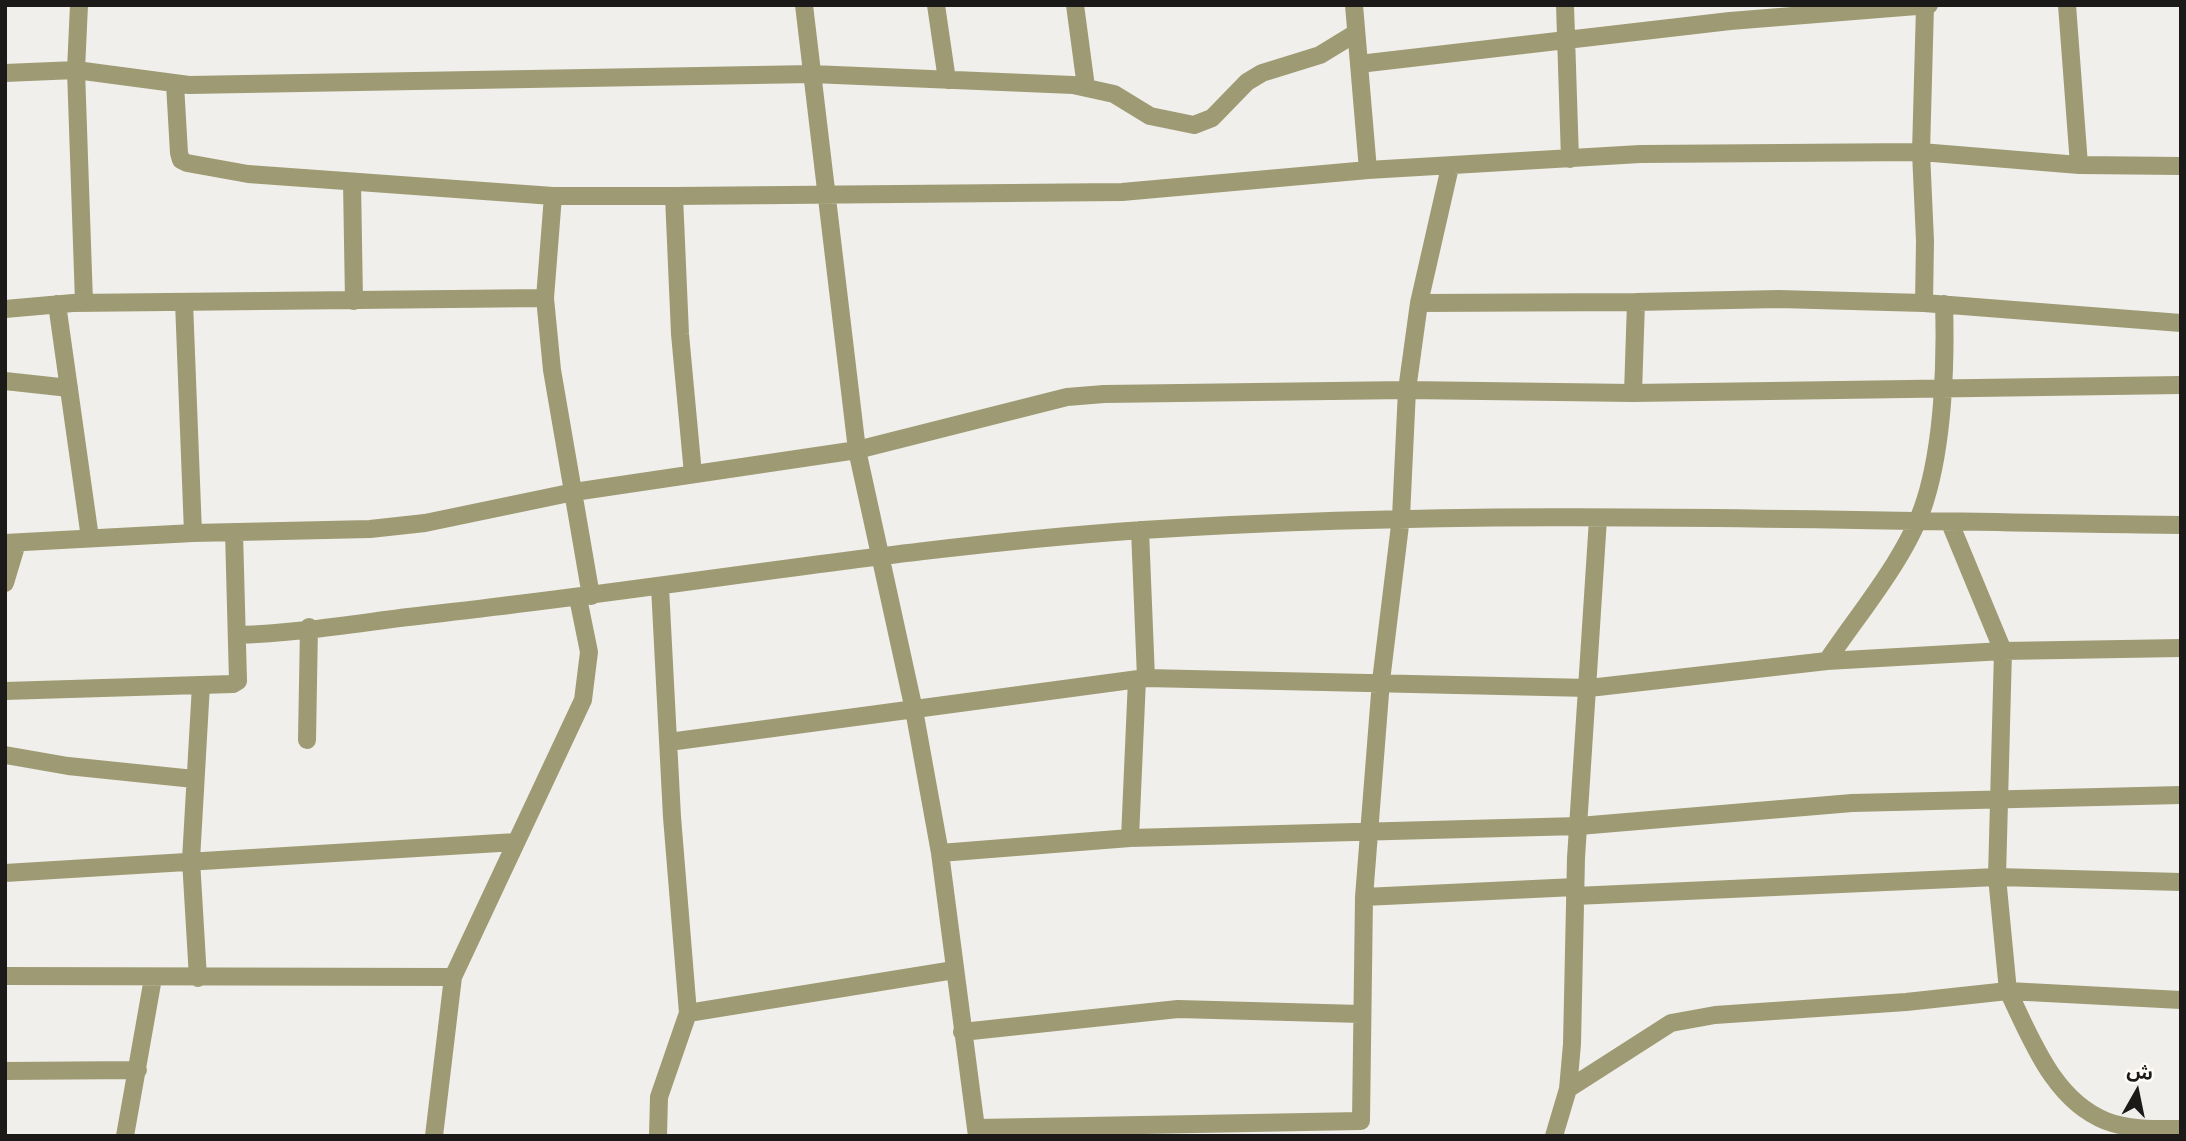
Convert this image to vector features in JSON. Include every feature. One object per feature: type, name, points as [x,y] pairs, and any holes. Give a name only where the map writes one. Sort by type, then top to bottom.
[{"type":"street","points":[[79,5],[76,70],[84,302]]},
{"type":"street","points":[[804,5],[839,322],[857,450],[914,709],[940,853],[977,1132],[1363,1128],[1361,1014],[1364,897],[1381,681],[1401,517],[1407,390],[1419,303],[1450,167]]},
{"type":"street","points":[[936,5],[947,80]]},
{"type":"street","points":[[1075,5],[1086,87]]},
{"type":"street","points":[[1354,5],[1368,170]]},
{"type":"street","points":[[1566,5],[1570,159]]},
{"type":"street","points":[[2067,5],[2079,164]]},
{"type":"street","points":[[1359,64],[1731,21],[1927,6],[1921,152],[1926,241],[1924,303]]},
{"type":"street","points":[[5,73],[76,70],[176,84],[812,74],[1086,87],[1114,94],[1150,116],[1194,124],[1212,118],[1247,82],[1262,73],[1320,55],[1356,33]]},
{"type":"street","points":[[176,84],[181,160],[248,174],[553,196],[1122,192],[1368,170],[1640,154],[1921,152],[2079,164],[2181,166]]},
{"type":"street","points":[[352,182],[354,301]]},
{"type":"street","points":[[434,1136],[453,977],[583,700],[589,652],[584,597],[574,492],[552,370],[545,299],[553,196]]},
{"type":"street","points":[[674,196],[681,334],[693,474]]},
{"type":"street","points":[[5,309],[84,302],[545,299]]},
{"type":"street","points":[[1419,303],[1779,299],[1944,304],[2181,323]]},
{"type":"street","points":[[184,302],[193,533]]},
{"type":"street","points":[[1633,393],[1636,302]]},
{"type":"street","points":[[57,304],[90,538]]},
{"type":"street","points":[[1827,661],[1916,522],[1931,476],[1943,389],[1944,304]]},
{"type":"street","points":[[5,381],[69,388]]},
{"type":"street","points":[[5,583],[11,543],[193,533],[370,529],[425,523],[574,492],[857,450],[1067,397],[1104,394],[1407,390],[1633,393],[2181,386]]},
{"type":"street","points":[[238,635],[584,597],[881,556],[1140,530],[1401,517],[1757,518],[2181,525]]},
{"type":"street","points":[[1554,1136],[1568,1089],[1572,1044],[1575,892],[1598,519]]},
{"type":"street","points":[[1950,523],[2003,651],[1997,877],[2008,991],[2048,1073],[2084,1109],[2106,1121],[2136,1128],[2181,1129]]},
{"type":"street","points":[[1130,838],[1141,678],[1140,530]]},
{"type":"street","points":[[5,691],[233,684],[238,681],[233,532]]},
{"type":"street","points":[[659,1136],[660,1097],[688,1013],[660,587]]},
{"type":"street","points":[[307,740],[309,628]]},
{"type":"street","points":[[669,742],[1141,678],[1381,681],[1589,688],[1827,661],[2003,651],[2181,648]]},
{"type":"street","points":[[198,978],[191,860],[201,685]]},
{"type":"street","points":[[5,755],[68,766],[194,779]]},
{"type":"street","points":[[940,853],[1130,838],[1579,826],[1852,803],[2181,795]]},
{"type":"street","points":[[5,873],[516,842]]},
{"type":"street","points":[[1364,897],[1997,877],[2181,882]]},
{"type":"street","points":[[688,1013],[954,970]]},
{"type":"street","points":[[5,976],[453,977]]},
{"type":"street","points":[[125,1136],[153,978]]},
{"type":"street","points":[[1568,1089],[1671,1023],[1715,1015],[1906,1002],[2008,991],[2181,1000]]},
{"type":"street","points":[[962,1032],[1178,1009],[1361,1014]]},
{"type":"street","points":[[5,1071],[138,1070]]}]
